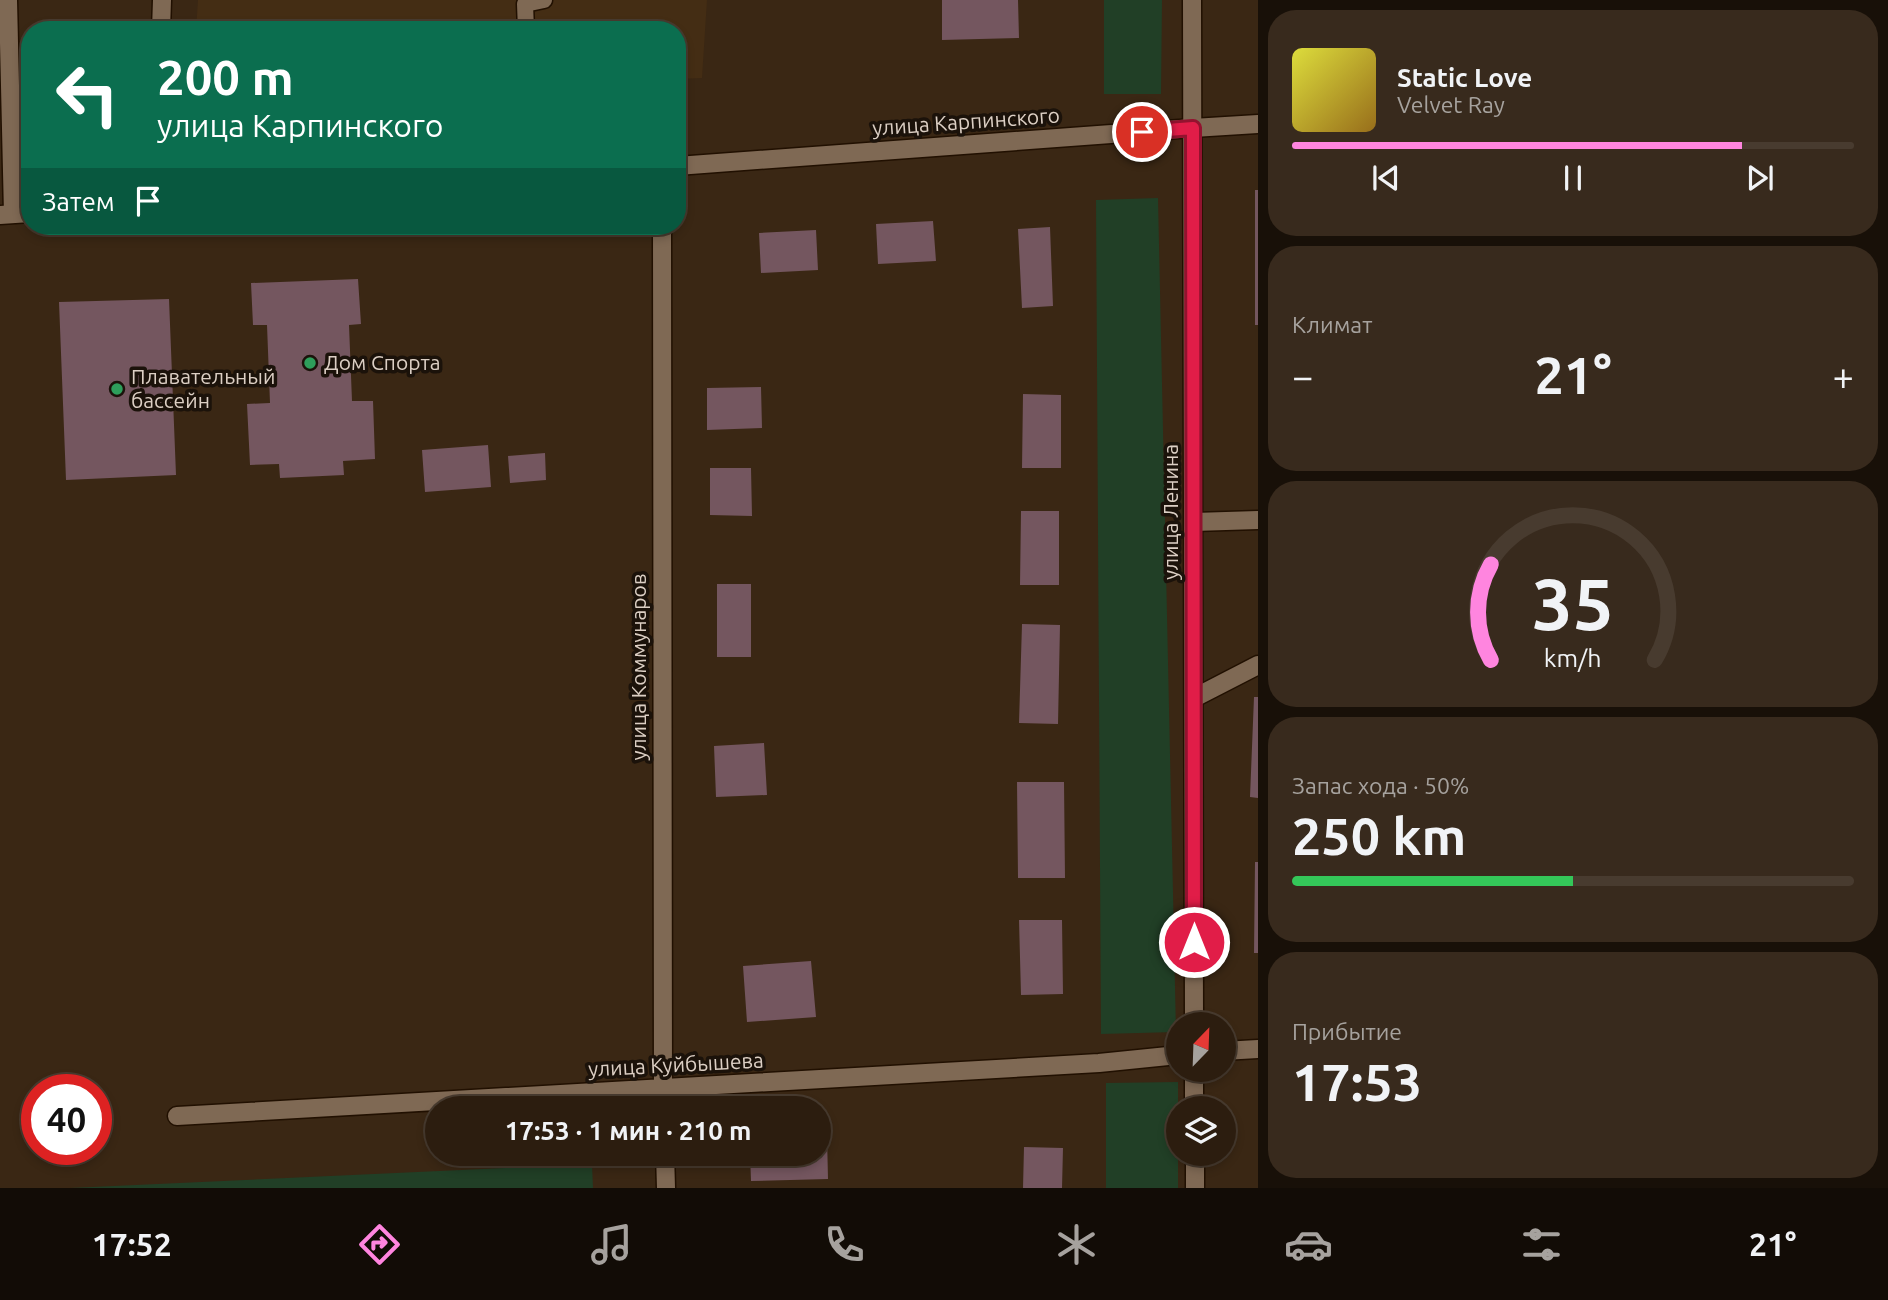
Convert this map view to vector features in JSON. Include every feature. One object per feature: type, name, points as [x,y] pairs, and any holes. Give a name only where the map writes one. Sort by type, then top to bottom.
[{"type":"street","points":[[8,0],[14,214]]},
{"type":"street","points":[[161,21],[162,0]]},
{"type":"street","name":"улица Ленина","points":[[1192,0],[1194,1012]]},
{"type":"street","name":"улица Карпинского","points":[[686,165],[1258,124]]},
{"type":"street","name":"улица Коммунаров","points":[[662,235],[663,1096]]},
{"type":"street","points":[[1194,522],[1258,520]]},
{"type":"street","points":[[1194,698],[1258,666]]},
{"type":"street","points":[[1236,1050],[1258,1049]]},
{"type":"street","name":"улица Куйбышева","points":[[177,1116],[1099,1063],[1166,1056]]},
{"type":"street","points":[[665,1166],[666,1188]]},
{"type":"street","points":[[1195,1166],[1195,1188]]},
{"type":"lane","points":[[526,21],[525,2],[544,0]]},
{"type":"shaded area","points":[[198,0],[707,0],[702,78],[686,79],[686,21],[197,21]]},
{"type":"green space","points":[[1104,0],[1162,0],[1161,94],[1104,94]]},
{"type":"green space","points":[[1158,198],[1176,1012],[1166,1012],[1166,1032],[1101,1034],[1096,200]]},
{"type":"green space","points":[[1178,1082],[1178,1096],[1166,1096],[1166,1166],[1178,1166],[1178,1188],[1106,1188],[1106,1083]]},
{"type":"green space","points":[[592,1166],[593,1188],[70,1188]]},
{"type":"building","points":[[942,0],[1018,0],[1019,38],[942,40]]},
{"type":"building","points":[[1255,190],[1258,190],[1258,325],[1255,325]]},
{"type":"building","points":[[933,221],[936,261],[878,264],[876,224]]},
{"type":"building","points":[[1050,227],[1053,306],[1022,308],[1018,229]]},
{"type":"building","points":[[816,230],[818,270],[761,273],[759,233]]},
{"type":"building","name":"Дом Спорта","points":[[358,279],[361,324],[349,325],[352,401],[373,401],[375,459],[343,461],[344,475],[280,478],[279,464],[250,465],[247,404],[270,403],[267,325],[253,325],[251,283]]},
{"type":"building","name":"Плавательный бассейн","points":[[169,299],[176,475],[66,480],[59,302]]},
{"type":"building","points":[[761,387],[762,428],[707,430],[707,388]]},
{"type":"building","points":[[1023,394],[1061,395],[1061,468],[1022,468]]},
{"type":"building","points":[[488,445],[491,487],[425,492],[422,450]]},
{"type":"building","points":[[545,453],[546,480],[510,483],[508,456]]},
{"type":"building","points":[[710,468],[751,468],[752,516],[710,515]]},
{"type":"building","points":[[1021,511],[1059,511],[1059,585],[1020,585]]},
{"type":"building","points":[[717,584],[751,584],[751,657],[717,657]]},
{"type":"building","points":[[1022,624],[1060,625],[1058,724],[1019,723]]},
{"type":"building","points":[[1254,697],[1258,697],[1258,798],[1250,797]]},
{"type":"building","points":[[764,743],[767,795],[716,797],[714,746]]},
{"type":"building","points":[[1017,782],[1064,782],[1065,878],[1018,878]]},
{"type":"building","points":[[1255,862],[1258,862],[1258,953],[1254,953]]},
{"type":"building","points":[[1019,920],[1062,920],[1063,994],[1021,995]]},
{"type":"building","points":[[811,961],[816,1017],[747,1022],[743,966]]},
{"type":"building","points":[[1024,1147],[1063,1148],[1062,1188],[1023,1188]]},
{"type":"building","points":[[750,1166],[828,1166],[828,1179],[751,1181]]},
{"type":"place","name":"Дом Спорта","points":[[310,363]]},
{"type":"place","name":"Плавательный бассейн","points":[[117,389]]},
{"type":"route","points":[[1142,132],[1193,128],[1194,942]]}]
